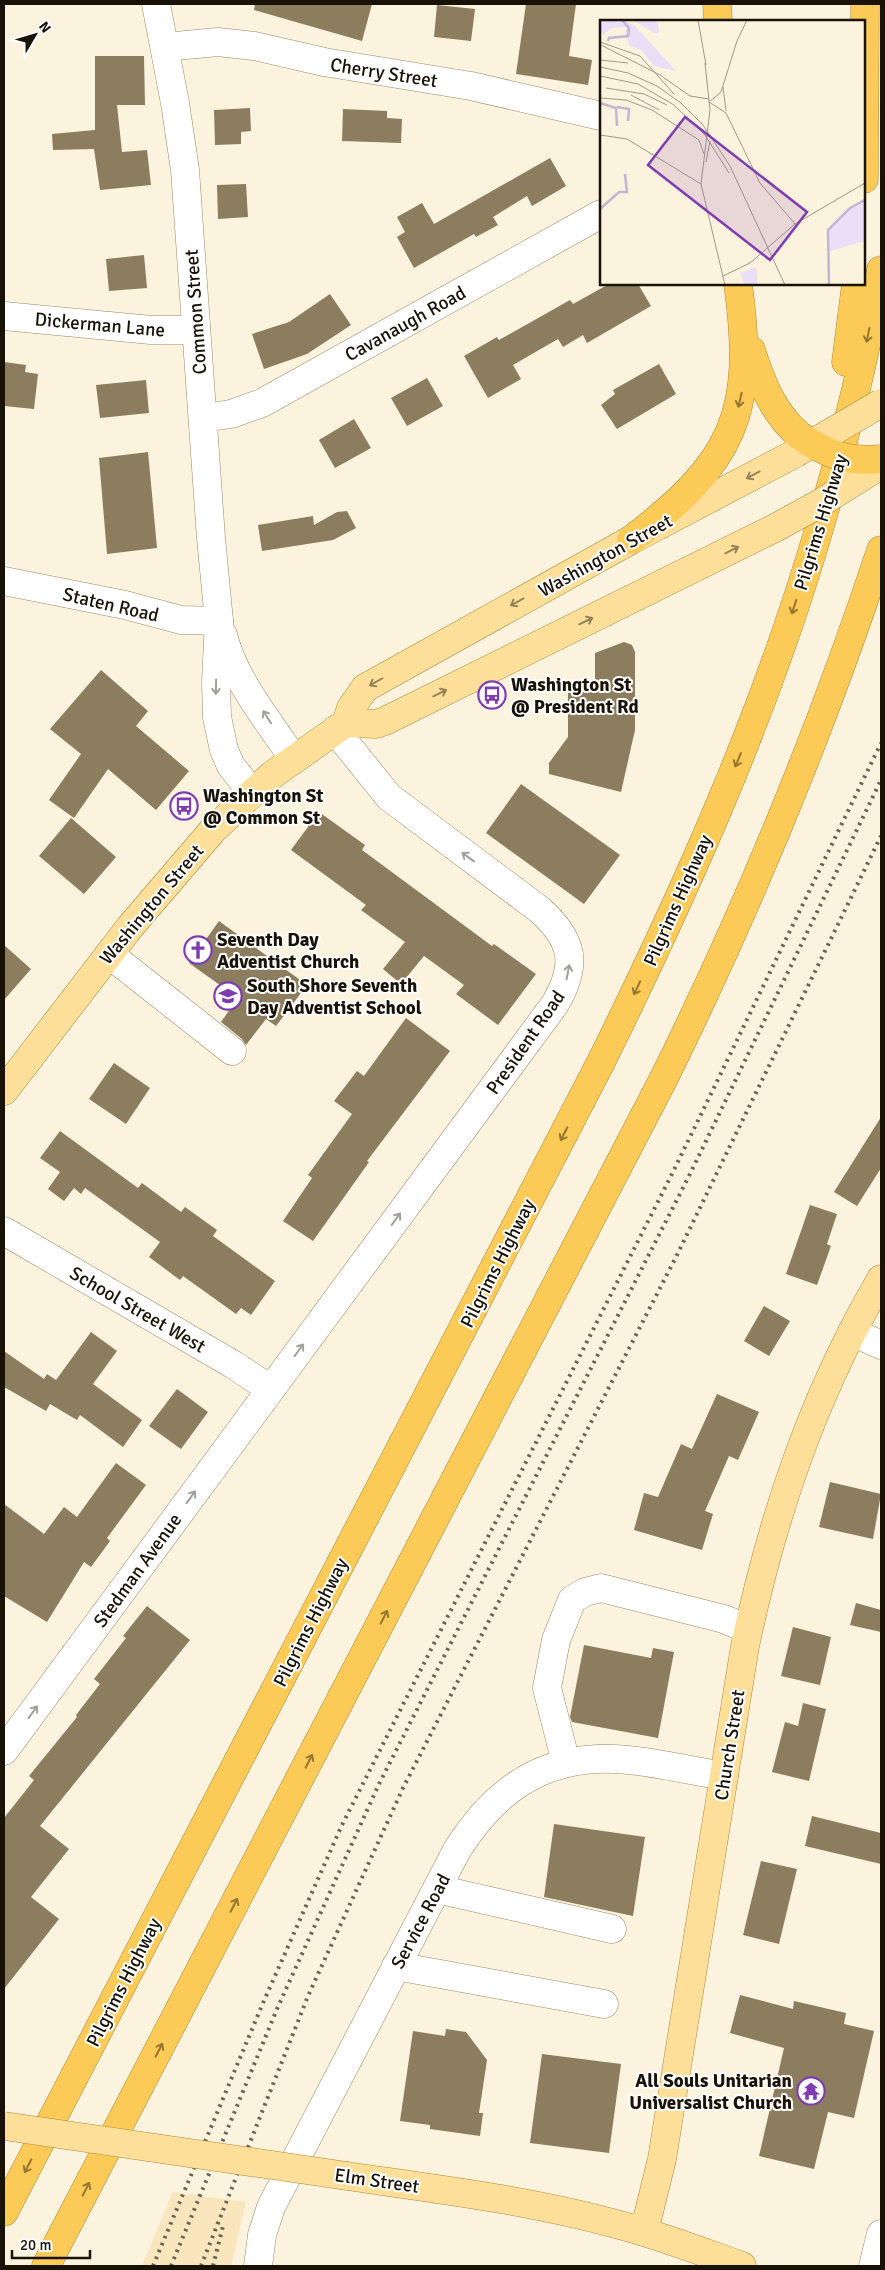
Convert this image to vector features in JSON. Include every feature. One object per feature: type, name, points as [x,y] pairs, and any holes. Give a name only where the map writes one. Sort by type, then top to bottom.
[{"type":"highway","points":[[717,4],[719,20]]},
{"type":"highway","points":[[719,20],[721,4]]},
{"type":"highway","points":[[865,4],[865,20]]},
{"type":"highway","name":"Pilgrims Highway","points":[[4,2212],[623,1017],[671,916],[740,754],[790,620],[832,486],[862,368],[881,270]]},
{"type":"highway","points":[[631,540],[687,494],[701,479],[723,446],[736,417],[743,386],[745,350],[738,285]]},
{"type":"highway","points":[[832,486],[856,285]]},
{"type":"highway","points":[[743,317],[755,362],[767,395],[802,444],[847,458],[881,459]]},
{"type":"highway","points":[[46,2266],[655,1095],[702,1001],[750,897],[801,775],[836,684],[881,550]]},
{"type":"main road","name":"Washington Street","points":[[7,1081],[165,885],[213,830],[252,792],[293,758],[340,727],[365,688],[802,444],[881,403]]},
{"type":"main road","points":[[340,727],[376,724],[385,720],[775,528],[818,505],[881,465]]},
{"type":"main road","name":"Church Street","points":[[644,2232],[662,2159],[748,1629],[767,1551],[786,1485],[810,1422],[852,1332],[881,1279]]},
{"type":"main road","name":"Elm Street","points":[[4,2126],[522,2203],[584,2216],[644,2232],[742,2266]]},
{"type":"street","name":"Common Street","points":[[156,4],[165,47],[184,170],[211,538],[219,621],[216,698],[220,742],[231,766],[252,792]]},
{"type":"street","name":"Cherry Street","points":[[165,47],[218,42],[254,46],[324,62],[471,86],[600,116]]},
{"type":"street","name":"Cavanaugh Road","points":[[203,418],[231,414],[270,398],[600,215]]},
{"type":"street","name":"Dickerman Lane","points":[[4,316],[151,330],[196,330]]},
{"type":"street","name":"Staten Road","points":[[4,581],[125,604],[181,620],[219,621]]},
{"type":"street","name":"Common Street","points":[[219,621],[231,661],[293,758]]},
{"type":"street","name":"President Road","points":[[270,1389],[555,1004],[570,970],[569,948],[559,928],[540,910],[389,797],[340,727]]},
{"type":"street","points":[[109,954],[232,1051]]},
{"type":"street","name":"School Street West","points":[[4,1231],[234,1365],[270,1389]]},
{"type":"street","points":[[852,1332],[881,1345]]},
{"type":"street","name":"Stedman Avenue","points":[[4,1751],[270,1389]]},
{"type":"street","points":[[566,1763],[547,1688],[556,1640],[572,1600],[585,1592],[601,1588],[724,1619],[748,1629]]},
{"type":"street","name":"Service Road","points":[[258,2266],[262,2235],[271,2207],[466,1835],[489,1806],[510,1789],[532,1776],[566,1763],[614,1759],[724,1776]]},
{"type":"street","points":[[437,1889],[612,1929]]},
{"type":"street","points":[[396,1966],[604,2004]]},
{"type":"street","points":[[873,2266],[881,2234]]},
{"type":"shaded area","points":[[173,2192],[246,2202],[231,2266],[142,2266]]},
{"type":"building","points":[[255,4],[372,4],[362,41],[254,10]]},
{"type":"building","points":[[526,4],[576,4],[569,56],[592,60],[588,85],[516,74]]},
{"type":"building","points":[[437,5],[475,9],[471,41],[434,37]]},
{"type":"building","points":[[95,56],[144,56],[145,105],[117,105],[122,152],[147,150],[151,185],[100,190],[94,149],[53,150],[52,134],[95,130]]},
{"type":"building","points":[[250,108],[251,131],[241,132],[241,144],[215,145],[214,110]]},
{"type":"building","points":[[343,109],[387,111],[387,118],[402,119],[401,143],[342,141]]},
{"type":"building","points":[[550,158],[566,186],[532,206],[527,196],[493,217],[498,225],[476,237],[474,234],[414,268],[397,237],[405,232],[397,217],[422,203],[434,224]]},
{"type":"building","points":[[246,184],[248,217],[218,219],[217,185]]},
{"type":"building","points":[[144,255],[147,288],[109,291],[106,259]]},
{"type":"building","points":[[607,285],[639,285],[651,306],[587,343],[583,335],[563,347],[558,339],[513,365],[521,379],[488,398],[464,356],[497,337],[499,340],[570,300],[573,304]]},
{"type":"building","points":[[330,294],[351,325],[307,354],[264,369],[252,334],[289,322]]},
{"type":"building","points":[[4,362],[26,365],[25,372],[38,374],[34,409],[4,406]]},
{"type":"building","points":[[659,364],[676,394],[617,429],[601,405],[615,394],[613,390]]},
{"type":"building","points":[[427,378],[443,406],[407,426],[391,398]]},
{"type":"building","points":[[146,380],[149,413],[100,418],[96,385]]},
{"type":"building","points":[[354,419],[371,448],[335,468],[319,440]]},
{"type":"building","points":[[148,452],[157,548],[107,554],[99,458]]},
{"type":"building","points":[[347,511],[356,528],[333,540],[262,551],[258,525],[313,516],[314,525],[337,512]]},
{"type":"building","points":[[624,642],[632,645],[635,652],[635,730],[621,792],[549,774],[549,763],[568,737],[568,692],[595,692],[595,653]]},
{"type":"building","points":[[101,670],[148,711],[136,726],[189,771],[156,810],[108,769],[74,818],[49,800],[81,754],[50,729]]},
{"type":"building","points":[[521,784],[620,855],[584,904],[486,833]]},
{"type":"building","points":[[319,812],[365,845],[362,850],[492,946],[494,944],[536,974],[498,1025],[456,994],[464,985],[424,956],[401,984],[383,969],[405,942],[361,910],[366,905],[291,850]]},
{"type":"building","points":[[71,818],[116,857],[84,894],[39,856]]},
{"type":"building","points":[[219,921],[307,985],[276,1026],[266,1019],[246,1045],[242,1039],[221,1022],[238,998],[189,963]]},
{"type":"building","points":[[4,945],[31,969],[4,1000]]},
{"type":"building","points":[[406,1018],[450,1051],[367,1161],[369,1162],[313,1241],[283,1221],[312,1178],[308,1175],[352,1114],[334,1101],[357,1071],[364,1076]]},
{"type":"building","points":[[114,1063],[150,1088],[126,1124],[89,1099]]},
{"type":"building","points":[[881,1117],[881,1168],[857,1206],[834,1192]]},
{"type":"building","points":[[60,1131],[138,1188],[142,1183],[181,1212],[185,1207],[217,1230],[213,1236],[275,1281],[251,1315],[241,1308],[236,1314],[183,1276],[180,1280],[149,1257],[160,1242],[85,1188],[81,1194],[74,1188],[64,1201],[48,1189],[60,1172],[40,1158]]},
{"type":"building","points":[[810,1205],[837,1214],[827,1244],[831,1246],[817,1285],[786,1274]]},
{"type":"building","points":[[764,1306],[790,1321],[769,1356],[744,1341]]},
{"type":"building","points":[[91,1332],[117,1351],[93,1384],[142,1420],[123,1447],[80,1415],[77,1420],[50,1404],[46,1411],[4,1387],[4,1351],[44,1379],[47,1374],[56,1380]]},
{"type":"building","points":[[177,1389],[208,1412],[181,1449],[149,1426]]},
{"type":"building","points":[[717,1394],[759,1412],[738,1460],[729,1456],[705,1511],[713,1514],[702,1550],[634,1530],[644,1493],[658,1497],[681,1444],[692,1449]]},
{"type":"building","points":[[116,1463],[146,1485],[107,1538],[110,1541],[91,1567],[84,1562],[47,1622],[4,1596],[4,1504],[44,1534],[64,1507],[77,1517]]},
{"type":"building","points":[[830,1482],[881,1494],[873,1539],[819,1527]]},
{"type":"building","points":[[856,1603],[881,1610],[881,1632],[850,1625]]},
{"type":"building","points":[[147,1606],[190,1640],[40,1826],[69,1849],[31,1897],[59,1919],[4,1989],[4,1818],[34,1780],[29,1776],[77,1717],[76,1715],[100,1684],[94,1679],[126,1638],[123,1636]]},
{"type":"building","points":[[793,1627],[831,1637],[820,1685],[781,1676]]},
{"type":"building","points":[[584,1645],[651,1658],[653,1648],[674,1652],[658,1738],[572,1722],[570,1717]]},
{"type":"building","points":[[803,1703],[826,1709],[809,1781],[772,1772],[785,1722],[798,1726]]},
{"type":"building","points":[[812,1816],[881,1833],[881,1864],[805,1846]]},
{"type":"building","points":[[554,1824],[645,1837],[633,1916],[544,1897]]},
{"type":"building","points":[[761,1861],[797,1869],[779,1944],[743,1935]]},
{"type":"building","points":[[740,1995],[793,2009],[794,2001],[846,2013],[844,2024],[874,2031],[854,2118],[828,2112],[814,2169],[759,2156],[784,2048],[730,2033]]},
{"type":"building","points":[[446,2029],[466,2032],[487,2060],[479,2113],[483,2113],[480,2136],[430,2129],[430,2125],[400,2121],[413,2031],[445,2036]]},
{"type":"building","points":[[542,2054],[621,2064],[609,2153],[530,2143]]},
{"type":"railway","points":[[153,2266],[263,2003],[341,1827],[674,1170],[881,743]]},
{"type":"railway","points":[[171,2266],[277,2009],[379,1784],[688,1178],[881,780]]},
{"type":"railway","points":[[201,2266],[308,1996],[403,1788],[675,1259],[881,836]]},
{"type":"railway","points":[[213,2266],[223,2226]]},
{"type":"place","name":"Washington St @ President Rd","points":[[492,695]]},
{"type":"place","name":"Washington St @ Common St","points":[[184,806]]},
{"type":"place","name":"Seventh Day Adventist Church","points":[[198,950]]},
{"type":"place","name":"South Shore Seventh Day Adventist School","points":[[228,996]]},
{"type":"place","name":"All Souls Unitarian Universalist Church","points":[[811,2091]]}]
